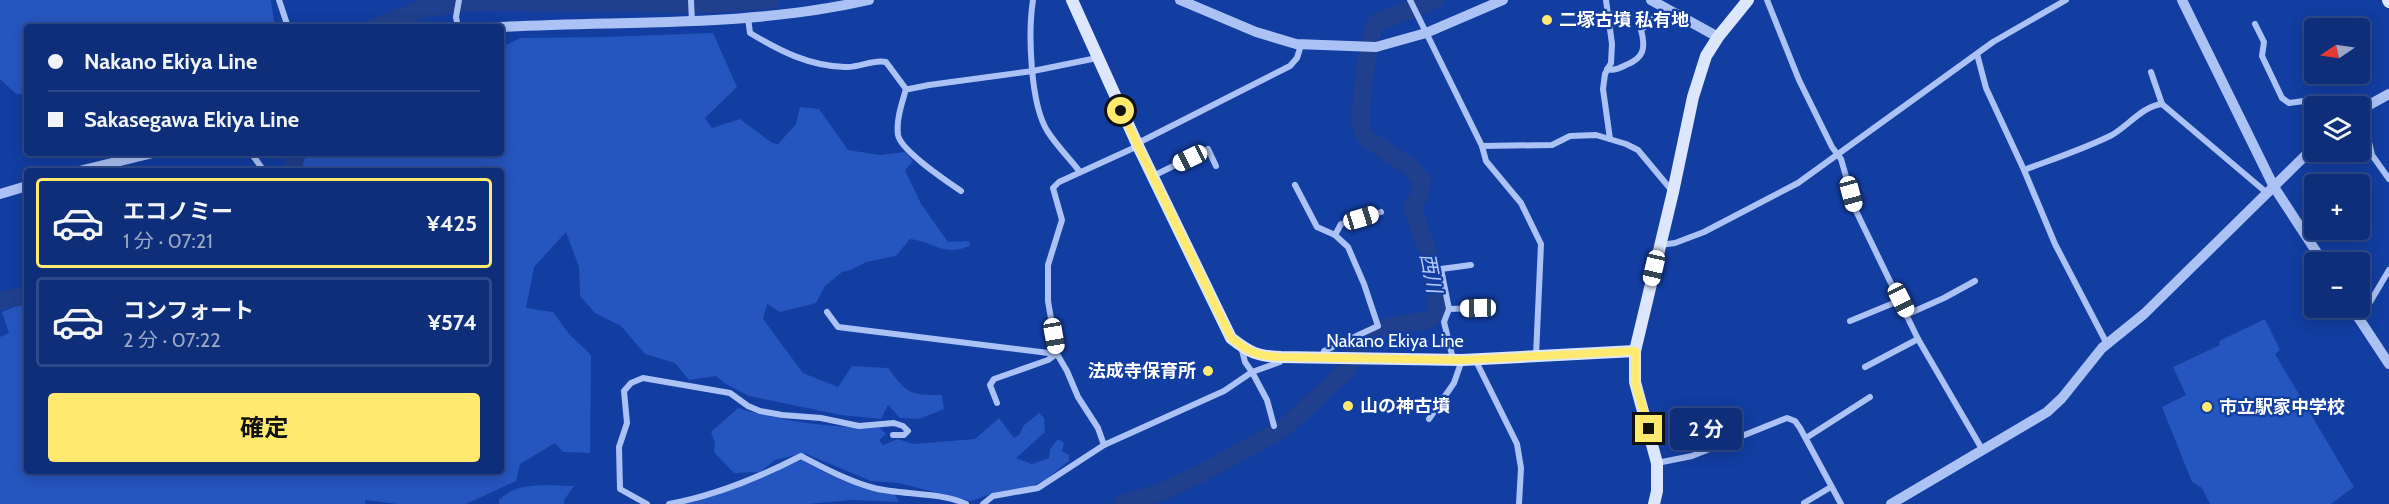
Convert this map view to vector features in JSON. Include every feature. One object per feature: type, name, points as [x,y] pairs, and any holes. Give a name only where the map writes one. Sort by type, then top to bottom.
[{"type":"main road","points":[[1072,0],[1152,176],[1231,338],[1241,346]]},
{"type":"main road","points":[[1654,504],[1658,491],[1657,463],[1635,382],[1635,351],[1693,97],[1706,56],[1718,37],[1748,0]]},
{"type":"main road","name":"Nakano Ekiya Line","points":[[1241,346],[1259,356],[1351,359],[1464,359],[1635,351]]},
{"type":"street","points":[[279,0],[287,24]]},
{"type":"street","points":[[457,24],[456,17],[459,0]]},
{"type":"street","points":[[691,0],[692,23]]},
{"type":"street","points":[[504,27],[692,23],[829,9],[868,0]]},
{"type":"street","points":[[1033,0],[1030,20],[1035,91],[1047,131],[1080,172]]},
{"type":"street","points":[[1180,0],[1256,32],[1301,45],[1376,47],[1426,33],[1503,0]]},
{"type":"street","points":[[1606,0],[1612,44],[1611,63],[1607,69],[1603,89],[1610,139]]},
{"type":"street","points":[[1652,0],[1718,37]]},
{"type":"street","points":[[1767,0],[1799,80],[1832,147],[1839,155],[1856,211],[1908,314],[1918,339],[1982,449]]},
{"type":"street","points":[[1660,245],[1675,243],[1704,232],[1772,199],[1839,155],[1993,42],[2066,0]]},
{"type":"street","points":[[2182,0],[2270,190],[2316,252]]},
{"type":"street","points":[[1410,1],[1482,146],[1486,161],[1521,203],[1541,244],[1536,356]]},
{"type":"street","points":[[1607,69],[1612,70],[1636,62],[1641,57],[1645,44],[1641,30],[1666,8]]},
{"type":"street","points":[[748,18],[750,33],[799,60],[846,67],[879,60],[886,62],[906,89],[898,125],[899,139],[941,178],[962,191]]},
{"type":"street","points":[[2255,24],[2264,42],[2262,56],[2282,98],[2289,103],[2304,101]]},
{"type":"street","points":[[1104,445],[1098,428],[1078,397],[1057,354],[1048,301],[1048,265],[1062,220],[1053,188],[1059,182],[1138,146],[1142,141],[1290,66],[1301,45]]},
{"type":"street","points":[[1977,54],[1986,88],[2055,244],[2107,344]]},
{"type":"street","points":[[906,89],[1033,71],[1097,58]]},
{"type":"street","points":[[2151,72],[2162,104],[2270,190]]},
{"type":"street","points":[[2370,104],[2389,94]]},
{"type":"street","points":[[2024,170],[2109,136],[2126,127],[2150,105],[2162,104]]},
{"type":"street","points":[[1482,146],[1552,145],[1570,136],[1587,134],[1610,139],[1638,150],[1665,186],[1673,192]]},
{"type":"street","points":[[2370,146],[2372,155],[2389,179]]},
{"type":"street","points":[[1152,176],[1208,149],[1216,166]]},
{"type":"street","points":[[91,168],[141,156]]},
{"type":"street","points":[[252,156],[262,168]]},
{"type":"street","points":[[1891,504],[2047,412],[2062,398],[2107,344],[2144,315],[2304,157]]},
{"type":"street","points":[[1295,185],[1317,227],[1335,235],[1348,247],[1364,284],[1378,326],[1324,351],[1322,358]]},
{"type":"street","points":[[0,194],[24,187]]},
{"type":"street","points":[[1335,235],[1341,224],[1381,212]]},
{"type":"street","points":[[1471,265],[1441,269],[1449,309],[1444,322],[1464,359],[1517,444],[1521,468],[1519,504]]},
{"type":"street","points":[[2389,270],[2360,319],[2389,364]]},
{"type":"street","points":[[1908,314],[1975,281]]},
{"type":"street","points":[[1850,321],[1901,300]]},
{"type":"street","points":[[1449,309],[1478,308]]},
{"type":"street","points":[[826,312],[838,327],[1057,354]]},
{"type":"street","points":[[1865,367],[1918,339]]},
{"type":"street","points":[[1241,346],[1245,362],[1267,400],[1274,426]]},
{"type":"street","points":[[997,404],[990,385],[994,379],[1048,360],[1057,354]]},
{"type":"street","points":[[983,504],[993,496],[1038,488],[1104,445],[1224,391],[1252,372],[1280,362],[1281,357]]},
{"type":"street","points":[[1429,419],[1454,383],[1464,359]]},
{"type":"street","points":[[647,504],[620,489],[619,447],[627,423],[624,391],[631,383],[643,378],[730,393],[748,406],[782,416],[821,418],[860,426],[894,423],[903,426],[908,431],[904,435],[893,435]]},
{"type":"street","points":[[1806,438],[1870,397]]},
{"type":"street","points":[[1657,463],[1692,456],[1786,418],[1795,421],[1806,438],[1841,504]]},
{"type":"street","points":[[669,504],[749,479],[801,456],[855,482],[875,488],[926,495],[966,504]]},
{"type":"street","points":[[1804,503],[1831,487]]},
{"type":"shaded area","points":[[0,0],[271,0],[275,24],[24,24],[24,94],[16,94],[0,79]]},
{"type":"shaded area","points":[[713,33],[737,87],[705,118],[712,128],[740,119],[772,143],[778,144],[796,124],[800,107],[819,109],[848,150],[880,155],[905,152],[913,161],[905,170],[921,204],[948,242],[969,241],[970,246],[952,250],[910,239],[896,256],[866,262],[842,272],[825,286],[816,303],[780,312],[767,304],[763,319],[803,373],[838,387],[852,366],[888,368],[910,391],[942,395],[944,409],[919,419],[900,418],[888,405],[881,419],[841,415],[749,396],[716,376],[689,380],[675,363],[645,354],[621,326],[595,313],[580,296],[579,267],[566,232],[534,267],[526,308],[553,312],[569,334],[591,355],[590,453],[563,452],[555,443],[520,464],[516,481],[466,504],[397,504],[365,500],[365,504],[0,504],[0,337],[9,333],[2,312],[24,303],[24,474],[504,474],[504,168],[300,168],[302,156],[504,156],[504,46],[521,38]]},
{"type":"shaded area","points":[[2265,319],[2280,350],[2275,354],[2354,487],[2331,504],[2210,504],[2202,488],[2192,482],[2162,407],[2186,395],[2173,367],[2220,345],[2219,341]]},
{"type":"shaded area","points":[[738,408],[808,423],[880,428],[886,434],[879,440],[883,445],[898,439],[913,444],[975,439],[999,418],[1014,438],[1020,434],[1023,426],[1039,413],[1044,418],[1045,432],[1016,458],[1032,464],[1049,458],[1050,449],[1058,439],[1064,443],[1062,451],[1069,455],[1069,461],[1045,480],[1030,487],[991,494],[971,501],[898,483],[871,481],[804,453],[775,460],[760,472],[734,473],[714,452],[715,443],[711,432]]},
{"type":"shaded area","points":[[802,460],[846,482],[894,493],[899,502],[852,500],[808,504],[685,504],[719,493]]},
{"type":"shaded area","points":[[544,485],[574,486],[564,500],[564,504],[499,504],[499,500],[514,490]]},
{"type":"waterway","points":[[384,24],[422,9],[470,2],[710,4],[771,0]]},
{"type":"waterway","name":"西川","points":[[1122,504],[1164,491],[1284,428],[1347,370],[1356,350],[1370,335],[1386,327],[1429,320],[1438,313],[1431,260],[1412,207],[1420,195],[1422,181],[1411,168],[1368,139],[1361,122],[1365,71],[1376,23],[1435,0]]},
{"type":"waterway","points":[[293,168],[296,156]]},
{"type":"waterway","points":[[0,301],[24,296]]},
{"type":"place","name":"二塚古墳 私有地","points":[[1547,20]]},
{"type":"place","name":"法成寺保育所","points":[[1208,371]]},
{"type":"place","name":"山の神古墳","points":[[1348,406]]},
{"type":"place","name":"市立駅家中学校","points":[[2207,407]]},
{"type":"route","points":[[1121,111],[1231,338],[1247,350],[1259,356],[1462,360],[1635,351],[1635,382],[1649,429]]}]
